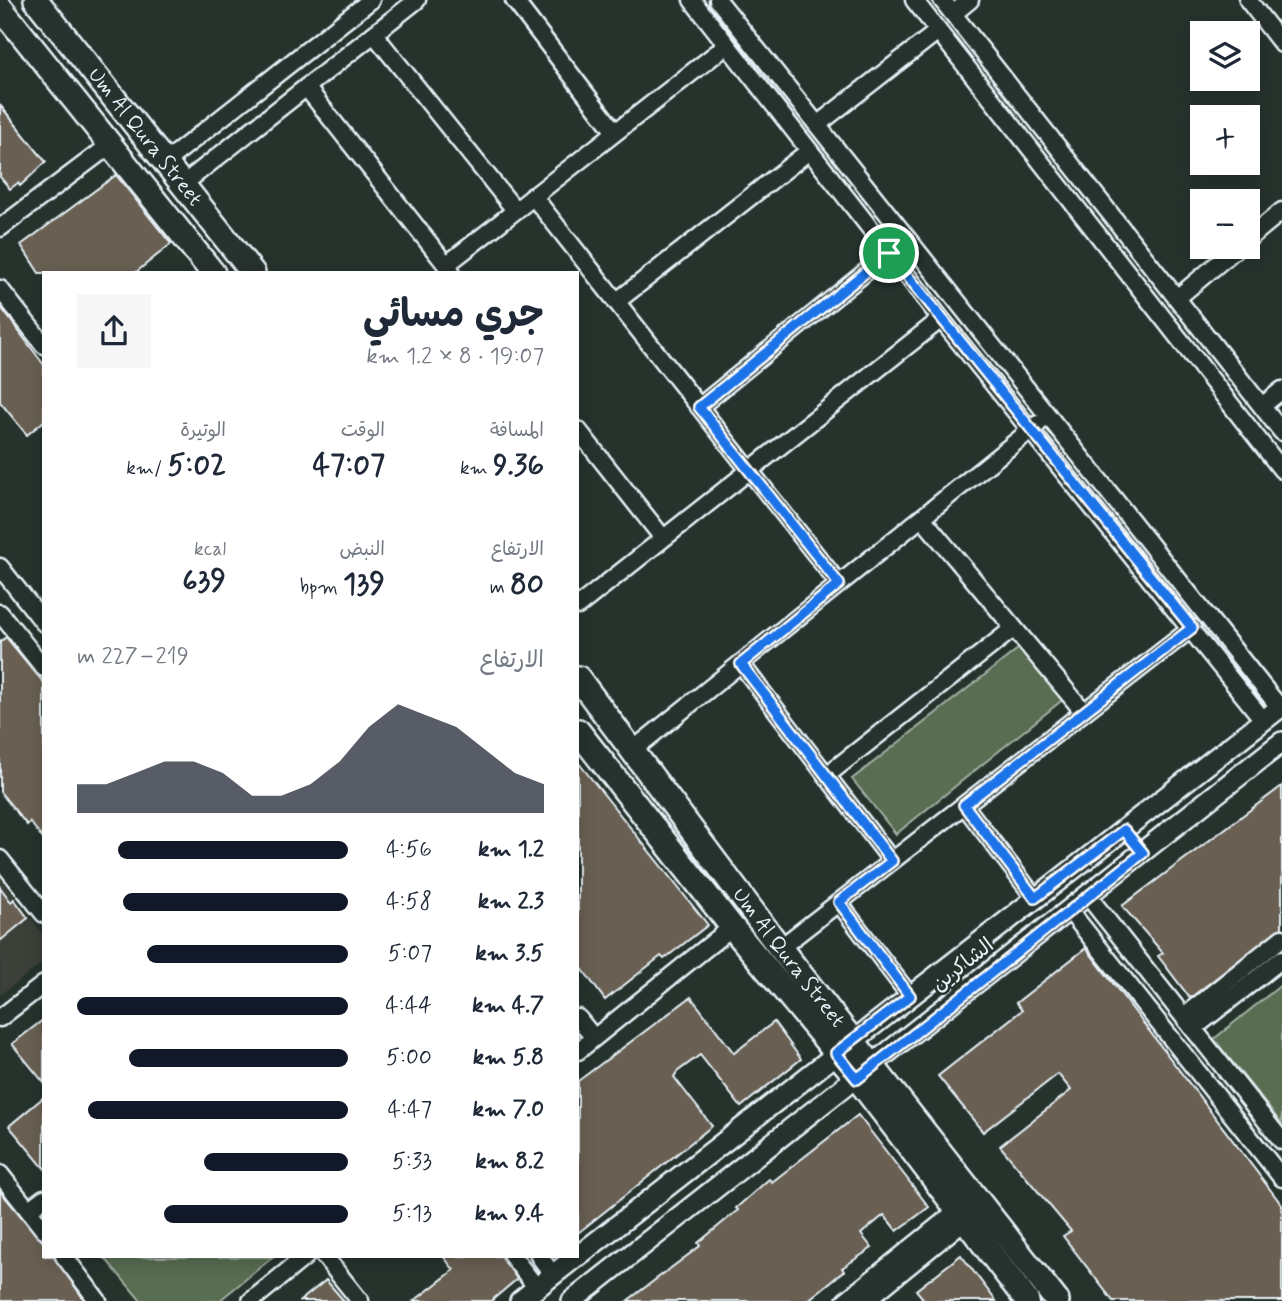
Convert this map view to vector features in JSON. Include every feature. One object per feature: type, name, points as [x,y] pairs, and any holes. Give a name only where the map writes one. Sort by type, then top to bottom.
[{"type":"main road","name":"Um Al Qura Street","points":[[36,0],[251,271]]},
{"type":"main road","name":"Um Al Qura Street","points":[[2,13],[211,271]]},
{"type":"main road","name":"Um Al Qura Street","points":[[579,679],[780,948],[844,1047]]},
{"type":"main road","name":"Um Al Qura Street","points":[[579,732],[732,927],[844,1047],[1056,1301]]},
{"type":"main road","name":"Um Al Qura Street","points":[[864,1072],[961,1215],[1027,1301]]},
{"type":"street","points":[[164,163],[371,0]]},
{"type":"street","points":[[182,186],[416,0]]},
{"type":"street","points":[[514,0],[615,132]]},
{"type":"street","points":[[692,0],[941,319],[1192,628],[1264,721]]},
{"type":"street","points":[[718,0],[1281,707]]},
{"type":"street","points":[[914,0],[1282,470]]},
{"type":"street","points":[[942,0],[1282,432]]},
{"type":"street","points":[[953,14],[970,0]]},
{"type":"street","points":[[1248,0],[1282,44]]},
{"type":"street","points":[[817,125],[938,31]]},
{"type":"street","points":[[374,34],[515,210]]},
{"type":"street","points":[[306,87],[450,269],[515,210],[727,45]]},
{"type":"street","points":[[0,228],[110,145]]},
{"type":"street","points":[[616,302],[809,151]]},
{"type":"street","points":[[533,197],[839,584]]},
{"type":"street","points":[[1260,229],[1282,211]]},
{"type":"street","points":[[699,407],[889,253]]},
{"type":"street","points":[[1177,298],[1224,259]]},
{"type":"street","points":[[0,289],[42,342]]},
{"type":"street","points":[[579,605],[941,319]]},
{"type":"street","points":[[1262,406],[1282,390]]},
{"type":"street","points":[[633,750],[1049,417]]},
{"type":"street","points":[[579,431],[663,538]]},
{"type":"street","points":[[922,518],[1084,712]]},
{"type":"street","points":[[0,567],[42,620]]},
{"type":"street","points":[[0,613],[42,666]]},
{"type":"street","points":[[827,775],[1014,628]]},
{"type":"street","points":[[780,948],[1192,628]]},
{"type":"street","points":[[741,664],[892,861]]},
{"type":"street","name":"الشاكرين","points":[[579,1254],[1281,707]]},
{"type":"street","name":"الشاكرين","points":[[572,1301],[1282,742]]},
{"type":"street","points":[[964,805],[1035,898]]},
{"type":"street","points":[[1124,830],[1143,853]]},
{"type":"street","points":[[0,859],[42,912]]},
{"type":"street","points":[[1088,895],[1282,1141]]},
{"type":"street","points":[[839,902],[910,996]]},
{"type":"street","points":[[1069,910],[1282,1178]]},
{"type":"street","points":[[579,1050],[732,927]]},
{"type":"street","points":[[1189,1022],[1282,938]]},
{"type":"street","points":[[1189,1022],[1282,960]]},
{"type":"street","points":[[0,1018],[42,986]]},
{"type":"street","points":[[579,1019],[594,1038]]},
{"type":"street","points":[[0,1174],[42,1228]]},
{"type":"street","points":[[28,1210],[42,1200]]},
{"type":"street","points":[[877,1298],[961,1215]]},
{"type":"street","points":[[845,1301],[961,1215]]},
{"type":"street","points":[[66,1258],[98,1301]]},
{"type":"street","points":[[251,1301],[304,1258]]},
{"type":"street","points":[[326,1258],[360,1301]]},
{"type":"street","points":[[514,1258],[537,1288]]},
{"type":"street","points":[[540,1258],[553,1275]]},
{"type":"street","name":"الشاكرين","points":[[520,1301],[574,1258]]},
{"type":"shaded area","points":[[0,877],[42,933],[42,964],[0,995]]},
{"type":"green space","points":[[1023,645],[1066,697],[896,834],[852,779]]},
{"type":"green space","points":[[1282,984],[1282,1124],[1214,1039]]},
{"type":"green space","points":[[105,1258],[272,1258],[219,1301],[141,1301]]},
{"type":"building","points":[[0,105],[46,162],[20,186],[18,183],[10,189],[0,177]]},
{"type":"building","points":[[116,175],[171,244],[137,271],[42,273],[39,273],[21,245]]},
{"type":"building","points":[[0,306],[42,362],[42,423],[27,435],[0,402]]},
{"type":"building","points":[[6,637],[42,681],[42,837],[30,822],[27,825],[0,792],[0,642]]},
{"type":"building","points":[[579,763],[708,925],[664,959],[661,956],[605,1000],[579,964]]},
{"type":"building","points":[[1282,786],[1282,928],[1190,998],[1158,956],[1163,953],[1122,906]]},
{"type":"building","points":[[0,887],[11,902],[14,899],[28,918],[0,941]]},
{"type":"building","points":[[1086,948],[1282,1205],[1282,1301],[1113,1301],[1063,1236],[1071,1231],[1000,1146],[1071,1090],[1058,1074],[983,1132],[938,1076],[1022,1010],[1016,1003]]},
{"type":"building","points":[[691,997],[734,1053],[774,1022],[801,1059],[741,1107],[700,1055],[677,1072],[674,1077],[712,1126],[579,1232],[579,1080]]},
{"type":"building","points":[[42,1021],[42,1081],[12,1044]]},
{"type":"building","points":[[42,1099],[42,1166],[9,1126]]},
{"type":"building","points":[[858,1115],[929,1207],[897,1231],[884,1215],[861,1234],[872,1248],[842,1268],[844,1271],[807,1301],[627,1301],[700,1246],[698,1243],[738,1210],[736,1208],[769,1179],[772,1182]]},
{"type":"building","points":[[0,1191],[42,1241],[42,1258],[55,1258],[85,1301],[0,1301]]},
{"type":"building","points":[[961,1255],[996,1301],[925,1301],[916,1290]]},
{"type":"building","points":[[445,1258],[503,1258],[517,1279],[491,1301],[414,1301],[454,1270]]},
{"type":"building","points":[[326,1280],[344,1301],[300,1301]]},
{"type":"route","points":[[889,253],[1192,628],[964,805],[1035,898],[1124,830],[1143,853],[857,1079],[836,1053],[910,996],[839,902],[892,861],[741,664],[839,584],[699,407],[889,253]]}]
